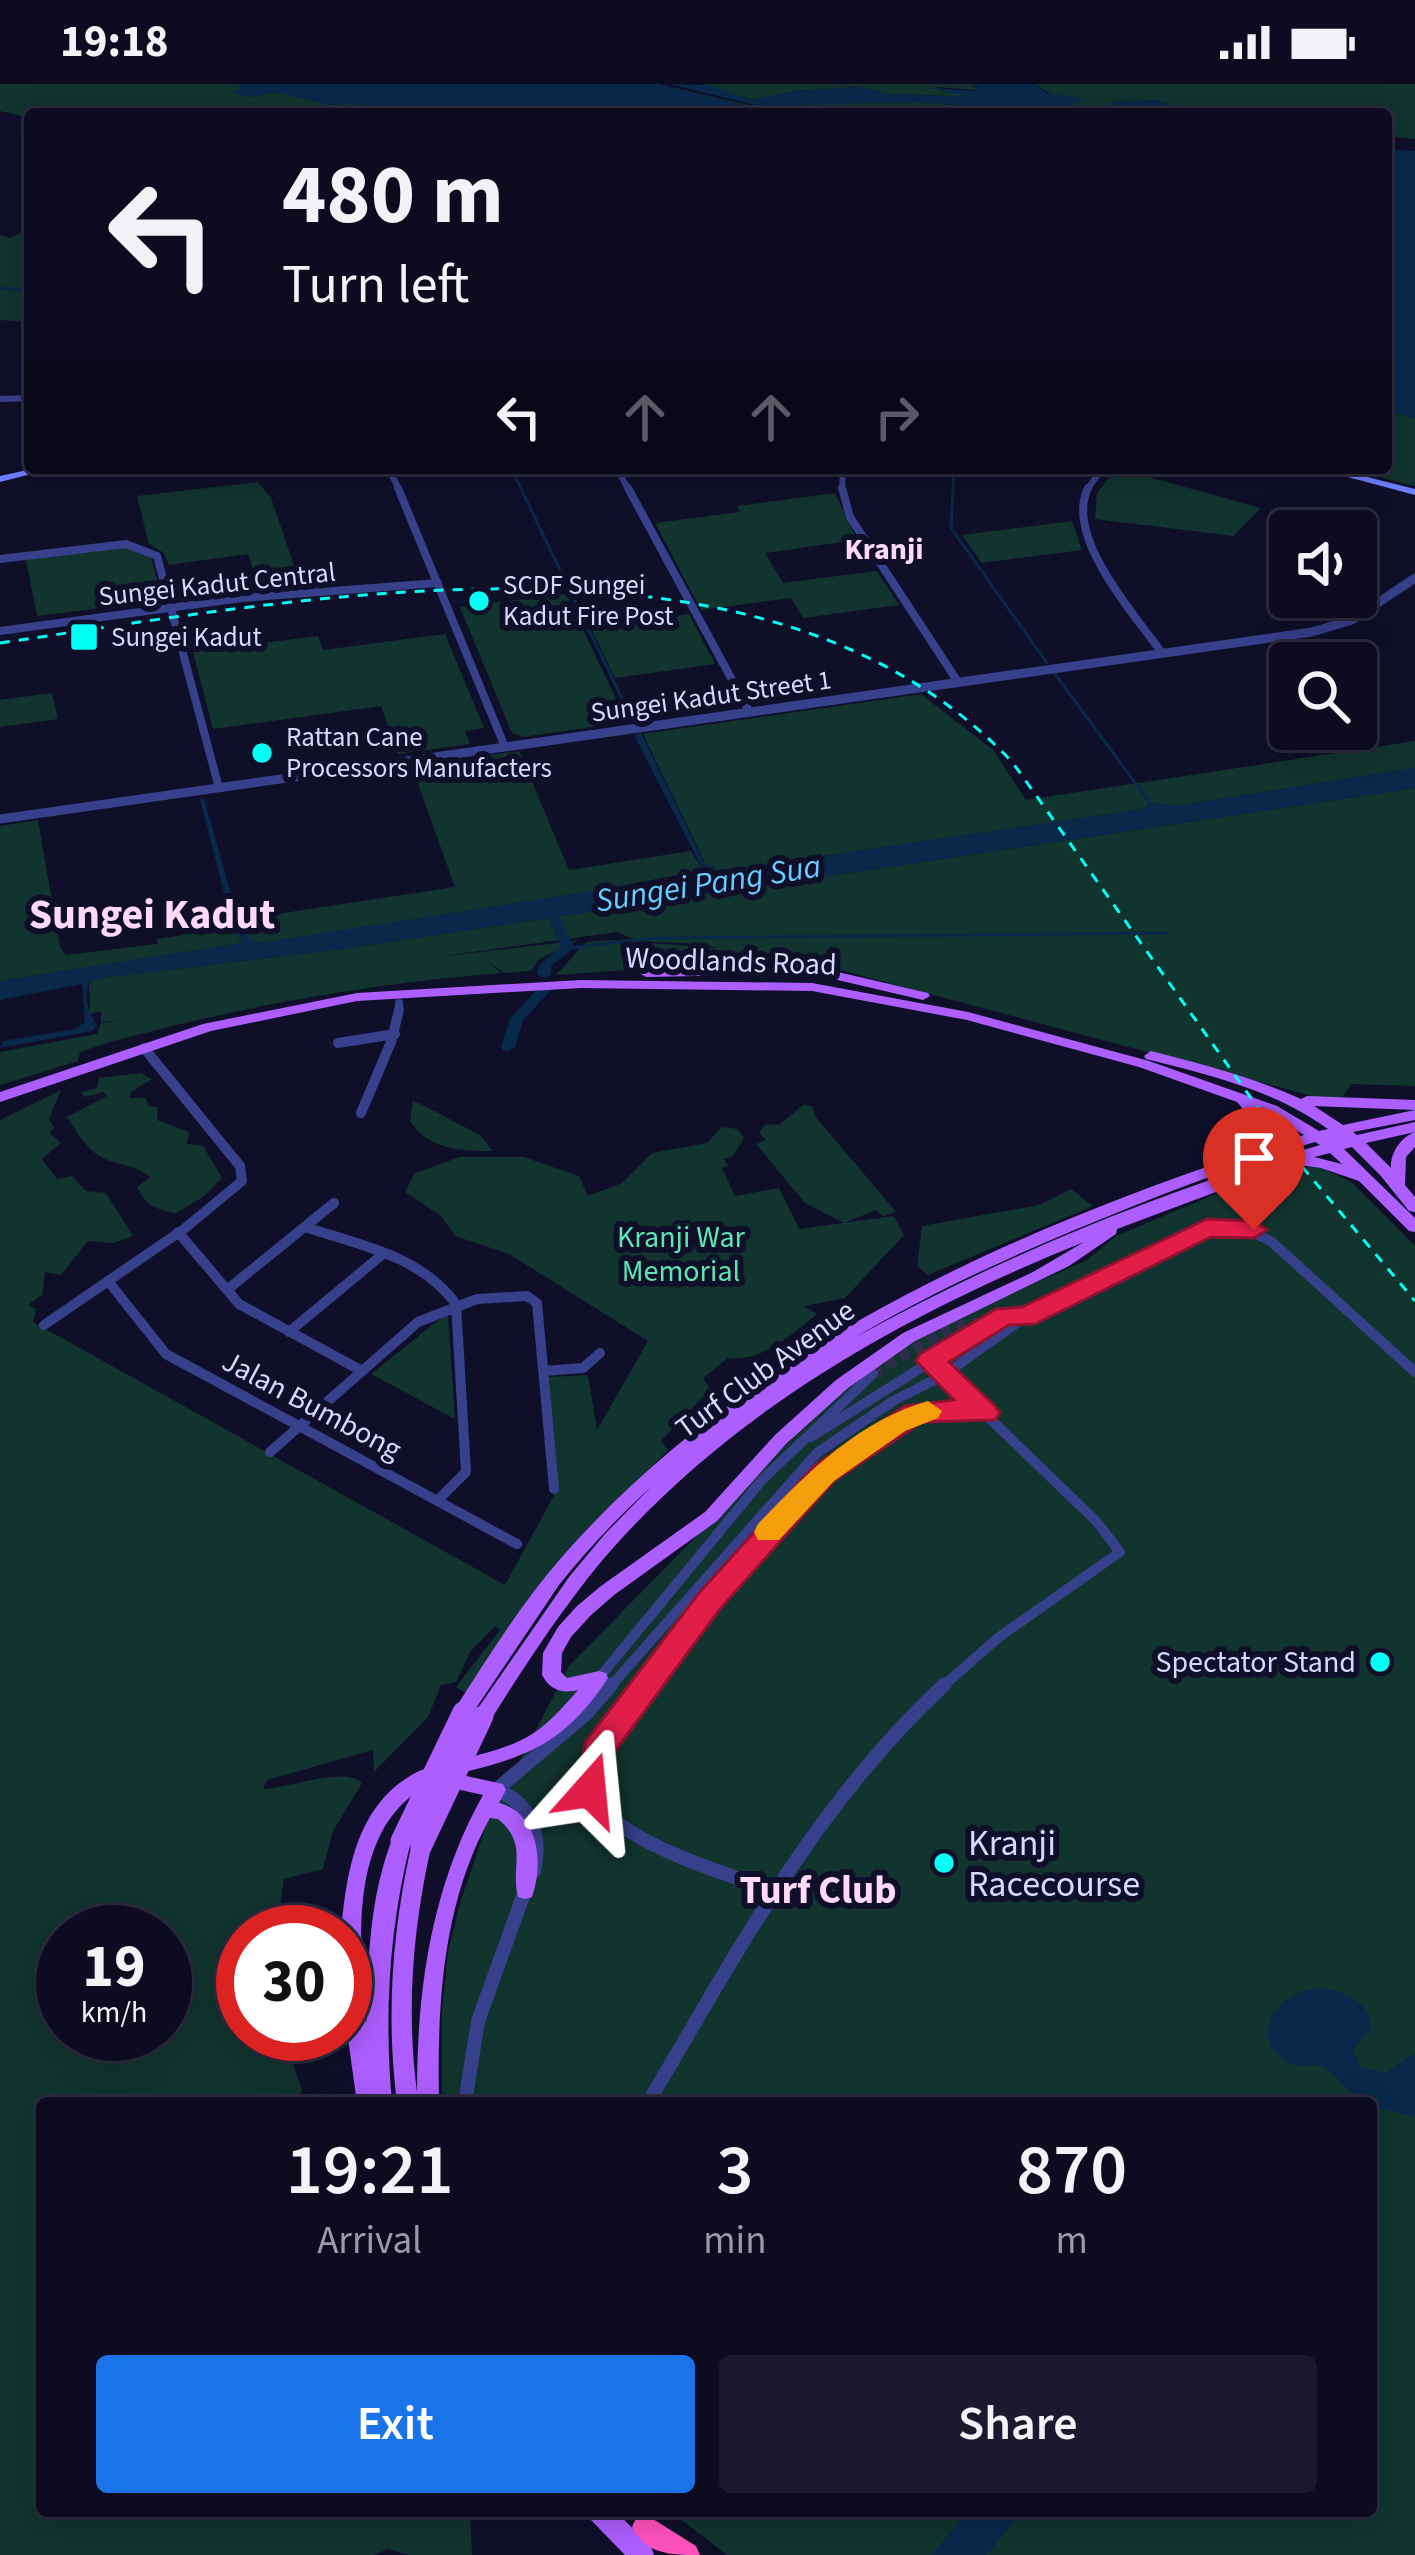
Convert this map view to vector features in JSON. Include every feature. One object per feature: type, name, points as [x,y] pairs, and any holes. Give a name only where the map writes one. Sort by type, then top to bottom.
[{"type":"highway","points":[[639,2519],[672,2555]]},
{"type":"highway","points":[[639,2519],[687,2555]]},
{"type":"main road","points":[[1345,474],[1415,490]]},
{"type":"main road","points":[[1357,474],[1415,490]]},
{"type":"main road","name":"Woodlands Road","points":[[0,1094],[259,1014],[380,995],[812,970],[1230,1076],[1300,1101],[1350,1133],[1415,1207]]},
{"type":"main road","name":"Woodlands Road","points":[[0,1094],[180,1029],[287,1002],[413,987],[700,977],[812,987],[910,1003],[1124,1058],[1272,1108],[1331,1145],[1415,1227]]},
{"type":"main road","points":[[1236,1096],[1264,1124],[1258,1142],[1236,1160]]},
{"type":"main road","points":[[1300,1101],[1415,1105]]},
{"type":"main road","points":[[1350,1133],[1415,1115]]},
{"type":"main road","points":[[1350,1133],[1415,1127]]},
{"type":"main road","name":"Turf Club Avenue","points":[[381,2097],[379,1950],[386,1892],[516,1630],[597,1530],[660,1466],[742,1400],[830,1341],[937,1282],[1236,1160],[1316,1134],[1350,1133]]},
{"type":"main road","name":"Turf Club Avenue","points":[[473,1714],[611,1538],[722,1435],[885,1324],[960,1287],[1267,1165],[1331,1145],[1350,1133]]},
{"type":"main road","points":[[1399,1184],[1398,1156],[1415,1137]]},
{"type":"main road","points":[[1267,1165],[1323,1163],[1376,1186]]},
{"type":"main road","points":[[598,1678],[564,1686],[551,1675],[549,1663],[563,1636],[612,1583],[701,1526],[786,1434],[849,1378],[911,1336],[1084,1252],[1119,1222]]},
{"type":"main road","points":[[367,2097],[353,2023],[354,1905],[373,1821],[391,1798],[413,1782],[533,1743],[555,1727],[598,1678]]},
{"type":"main road","points":[[413,1782],[442,1779],[496,1790],[460,1858],[433,1966],[428,2097]]},
{"type":"main road","points":[[483,1810],[502,1811],[524,1833],[529,1852],[525,1891]]},
{"type":"main road","name":"Turf Club Avenue","points":[[408,2097],[400,1996],[411,1844]]},
{"type":"main road","points":[[604,2517],[642,2555]]},
{"type":"street","points":[[391,474],[505,747]]},
{"type":"street","points":[[620,474],[748,711]]},
{"type":"street","points":[[843,474],[842,496],[850,517],[958,682]]},
{"type":"street","points":[[1099,474],[1084,494],[1086,538],[1095,560],[1162,653]]},
{"type":"street","points":[[0,559],[104,546],[146,548],[160,564],[219,788]]},
{"type":"street","name":"Sungei Kadut Street 1","points":[[0,819],[1335,627],[1367,612],[1415,578]]},
{"type":"street","name":"Sungei Kadut Central","points":[[193,602],[437,580]]},
{"type":"street","points":[[156,607],[193,602]]},
{"type":"street","points":[[156,607],[193,602]]},
{"type":"street","name":"Sungei Kadut Central","points":[[0,629],[156,607]]},
{"type":"street","points":[[399,1003],[414,992]]},
{"type":"street","points":[[380,995],[399,1003]]},
{"type":"street","points":[[361,1113],[372,1076],[401,1023],[399,1003]]},
{"type":"street","points":[[338,1042],[395,1034]]},
{"type":"street","points":[[44,1325],[236,1190],[244,1174],[144,1048]]},
{"type":"street","points":[[227,1290],[334,1204]]},
{"type":"street","points":[[305,1227],[427,1272],[447,1287],[456,1304],[466,1472],[438,1500]]},
{"type":"street","points":[[496,1790],[586,1714],[817,1453],[893,1401],[944,1375],[1025,1317],[1207,1228],[1243,1227],[1272,1242],[1415,1372]]},
{"type":"street","points":[[178,1232],[239,1304],[362,1371]]},
{"type":"street","points":[[289,1332],[383,1254]]},
{"type":"street","name":"Jalan Bumbong","points":[[108,1281],[166,1354],[518,1544]]},
{"type":"street","points":[[271,1452],[418,1322],[456,1304],[527,1296],[537,1303],[554,1489]]},
{"type":"street","points":[[795,1448],[1006,1316],[1025,1317]]},
{"type":"street","points":[[544,1371],[584,1369],[600,1353]]},
{"type":"street","points":[[651,2097],[774,1891],[848,1786],[940,1689],[999,1637],[1118,1558],[1114,1540],[930,1361]]},
{"type":"street","points":[[598,1678],[708,1540],[873,1374]]},
{"type":"street","points":[[774,1891],[624,1831],[608,1820],[596,1809],[590,1790],[598,1750],[710,1601],[824,1473],[915,1413],[946,1409],[986,1413]]},
{"type":"street","points":[[466,2097],[473,2044],[538,1858],[534,1824],[516,1797],[496,1790]]},
{"type":"green space","points":[[0,84],[237,84],[243,86],[235,93],[249,97],[276,92],[364,108],[24,108],[24,117],[0,111]]},
{"type":"green space","points":[[659,84],[749,105],[918,102],[990,108],[912,105],[757,108]]},
{"type":"green space","points":[[703,84],[971,84],[979,90],[934,87],[973,97],[888,94],[858,87],[752,100]]},
{"type":"green space","points":[[1034,84],[1415,84],[1415,139],[1392,137],[1392,108],[1178,108],[1158,100],[1112,102],[1119,108],[1070,105]]},
{"type":"green space","points":[[24,232],[24,322],[0,320],[0,235],[10,238]]},
{"type":"green space","points":[[1392,412],[1415,418],[1415,486],[1367,474],[1392,474]]},
{"type":"green space","points":[[1111,474],[1138,474],[1261,508],[1233,536],[1095,519],[1097,493]]},
{"type":"green space","points":[[258,482],[271,498],[301,586],[259,588],[248,554],[169,565],[164,553],[149,544],[137,496]]},
{"type":"green space","points":[[835,493],[857,540],[765,553],[783,583],[877,571],[899,605],[803,618],[791,598],[701,610],[655,523],[740,512],[737,506]]},
{"type":"green space","points":[[1072,521],[1082,550],[982,563],[962,535]]},
{"type":"green space","points":[[123,547],[151,558],[161,593],[148,602],[37,616],[26,559]]},
{"type":"green space","points":[[566,594],[627,722],[523,737],[512,733],[460,607]]},
{"type":"green space","points":[[689,614],[715,664],[615,678],[591,628]]},
{"type":"green space","points":[[445,634],[484,728],[465,731],[470,744],[398,754],[381,706],[213,729],[193,652],[318,636],[323,650]]},
{"type":"green space","points":[[52,693],[58,719],[0,727],[0,700]]},
{"type":"green space","points":[[921,694],[993,750],[1026,800],[1415,741],[1415,768],[1176,806],[1150,803],[1143,809],[722,871],[706,865],[643,734]]},
{"type":"green space","points":[[519,751],[569,870],[691,851],[703,870],[540,902],[259,943],[242,935],[238,920],[455,887],[412,767]]},
{"type":"green space","points":[[1415,788],[1415,1086],[1351,1084],[1339,1102],[840,970],[666,963],[655,968],[556,975],[586,942],[717,948],[641,940],[618,932],[436,957],[577,941],[539,959],[531,971],[504,973],[485,959],[501,973],[351,990],[205,1018],[107,1043],[80,1052],[78,1061],[0,1085],[0,1052],[97,1034],[101,1023],[121,1020],[101,1022],[101,1011],[90,1014],[89,982],[100,978],[342,949]]},
{"type":"green space","points":[[38,820],[60,947],[66,955],[157,944],[157,939],[184,935],[183,928],[198,926],[200,935],[214,933],[213,924],[232,921],[243,943],[0,981],[0,826]]},
{"type":"green space","points":[[141,1073],[152,1079],[131,1092],[130,1098],[146,1098],[148,1106],[158,1107],[157,1120],[189,1132],[187,1144],[203,1146],[222,1178],[203,1197],[176,1213],[148,1203],[137,1187],[150,1177],[95,1153],[67,1117],[107,1096],[103,1092],[85,1097],[81,1092],[97,1088],[99,1078]]},
{"type":"green space","name":"Kranji War Memorial","points":[[61,1090],[49,1119],[54,1128],[49,1133],[61,1143],[42,1159],[57,1179],[72,1176],[86,1191],[106,1193],[133,1236],[113,1243],[88,1241],[61,1275],[45,1272],[42,1295],[28,1305],[36,1309],[33,1322],[505,1585],[557,1490],[549,1377],[588,1375],[597,1430],[648,1341],[509,1254],[455,1236],[441,1216],[405,1192],[415,1173],[460,1157],[524,1157],[579,1176],[588,1196],[622,1183],[652,1153],[707,1143],[722,1127],[738,1129],[744,1138],[733,1156],[724,1159],[728,1166],[722,1168],[735,1196],[779,1188],[799,1229],[894,1216],[904,1235],[845,1298],[804,1306],[817,1314],[787,1338],[764,1352],[728,1358],[703,1378],[710,1389],[661,1441],[668,1450],[559,1561],[467,1693],[457,1688],[459,1683],[500,1630],[495,1626],[470,1652],[456,1682],[441,1685],[428,1717],[374,1772],[373,1750],[267,1780],[263,1789],[330,1777],[362,1783],[333,1831],[323,1869],[284,1879],[281,1905],[216,1905],[216,2061],[292,2061],[302,2090],[299,2097],[36,2097],[36,2517],[470,2517],[472,2555],[409,2555],[387,2549],[375,2555],[0,2555],[0,1120]]},
{"type":"green space","points":[[413,1100],[480,1135],[493,1151],[458,1149],[426,1138],[410,1121]]},
{"type":"green space","points":[[803,1105],[812,1106],[815,1116],[896,1212],[883,1216],[876,1210],[844,1223],[805,1203],[756,1144],[766,1140],[759,1133],[766,1124],[779,1125]]},
{"type":"green space","name":"Kranji Racecourse","points":[[1318,1166],[1351,1182],[1415,1246],[1415,2555],[727,2555],[678,2517],[1377,2517],[1377,2097],[442,2097],[442,2012],[448,1952],[461,1900],[486,1826],[569,1666],[830,1400],[913,1338],[1087,1260],[1116,1236],[1287,1169]]},
{"type":"green space","points":[[1071,1189],[1093,1206],[928,1275],[917,1266],[922,1226],[1039,1205]]},
{"type":"green space","points":[[448,1316],[455,1419],[371,1374]]},
{"type":"water","points":[[237,84],[659,84],[757,108],[356,108],[354,103],[330,105],[276,92],[249,97],[233,93],[242,87]]},
{"type":"water","points":[[669,84],[710,85],[752,100],[859,87],[888,94],[971,97],[930,88],[973,91],[979,88],[971,84],[1034,84],[1047,93],[1084,99],[1071,106],[1089,108],[918,102],[759,106]]},
{"type":"water","points":[[1158,100],[1178,108],[1107,106],[1112,102]]},
{"type":"water","points":[[912,105],[949,108],[799,108]]},
{"type":"water","points":[[1392,149],[1415,151],[1415,418],[1392,412]]},
{"type":"water","name":"Sungei Pang Sua","points":[[641,733],[704,862],[722,871],[1142,809],[1150,803],[1176,806],[1415,768],[1415,788],[342,949],[100,978],[89,982],[88,988],[88,1005],[97,1025],[92,1031],[0,1048],[3,1041],[75,1029],[85,1022],[82,984],[0,1000],[0,981],[242,943],[234,932],[200,799],[204,798],[242,934],[259,943],[699,874],[703,870],[634,735]]},
{"type":"water","points":[[1322,1988],[1348,1996],[1367,2012],[1371,2029],[1353,2050],[1361,2067],[1385,2073],[1415,2053],[1415,2116],[1377,2106],[1377,2097],[1360,2097],[1325,2068],[1293,2065],[1275,2052],[1268,2028],[1272,2016],[1280,2005]]},
{"type":"water","points":[[964,2517],[1019,2517],[986,2555],[931,2555]]},
{"type":"waterway","points":[[0,288],[24,290]]},
{"type":"waterway","points":[[514,474],[633,721]]},
{"type":"waterway","points":[[954,474],[951,528],[1047,663]]},
{"type":"waterway","points":[[1055,674],[1150,803]]},
{"type":"waterway","points":[[544,974],[545,965],[568,948],[550,909]]},
{"type":"waterway","points":[[568,948],[658,938],[1166,933]]},
{"type":"waterway","points":[[508,1047],[517,1019],[545,989]]},
{"type":"tunnel","points":[[873,1374],[952,1327],[1005,1318]]},
{"type":"railway","points":[[0,643],[255,606],[393,593],[532,589],[667,599],[796,629],[912,682],[1013,763],[1288,1150],[1415,1301]]},
{"type":"slow traffic","points":[[769,1532],[824,1473],[895,1424],[928,1411]]},
{"type":"place","name":"SCDF Sungei Kadut Fire Post","points":[[479,601]]},
{"type":"place","name":"Sungei Kadut","points":[[84,637]]},
{"type":"place","name":"Rattan Cane Processors Manufacters","points":[[262,753]]},
{"type":"place","name":"Spectator Stand","points":[[1380,1662]]},
{"type":"place","name":"Kranji Racecourse","points":[[944,1863]]},
{"type":"district","name":"Kranji","points":[[884,549]]},
{"type":"district","name":"Sungei Kadut","points":[[152,913]]},
{"type":"district","name":"Turf Club","points":[[818,1889]]},
{"type":"route","points":[[590,1790],[598,1750],[710,1601],[824,1473],[915,1413],[946,1409],[986,1413],[930,1361],[1006,1316],[1025,1317],[1207,1228],[1228,1225],[1254,1230]]}]
